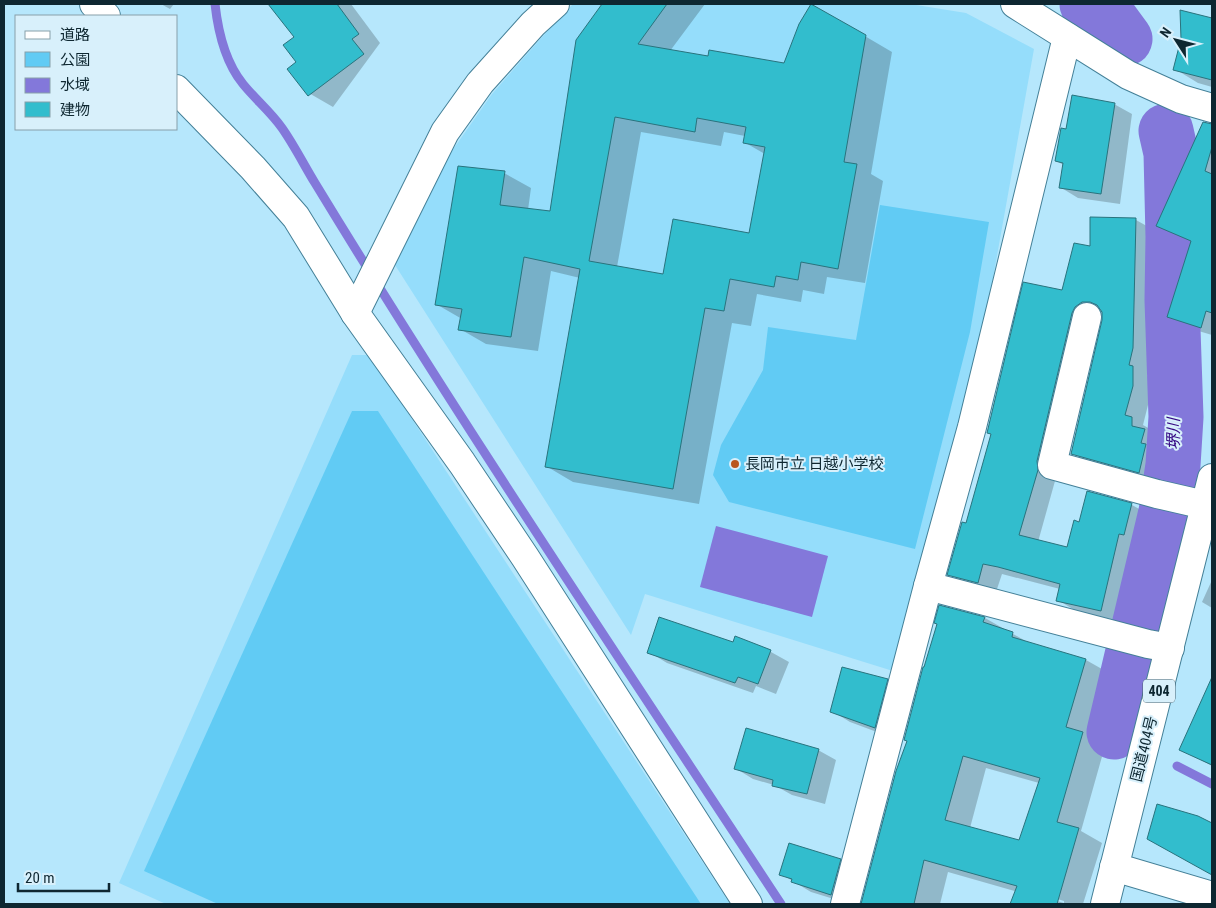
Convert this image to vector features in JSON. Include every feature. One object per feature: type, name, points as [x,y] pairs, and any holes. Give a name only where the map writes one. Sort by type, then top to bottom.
[{"type":"main road","points":[[94,4],[105,15]]},
{"type":"main road","points":[[355,313],[445,132],[480,83],[533,24],[555,4]]},
{"type":"main road","points":[[1015,4],[1128,75],[1181,99],[1212,108]]},
{"type":"main road","points":[[845,904],[928,586],[972,427],[1067,37]]},
{"type":"main road","points":[[178,91],[253,168],[296,216],[355,313],[462,463],[525,557],[748,904]]},
{"type":"main road","points":[[1087,317],[1052,465],[1181,500]]},
{"type":"main road","name":"国道404号","points":[[1105,904],[1114,867],[1148,643],[1181,500],[1212,478]]},
{"type":"main road","points":[[928,586],[1148,643]]},
{"type":"main road","points":[[1114,867],[1212,896]]},
{"type":"shaded area","name":"長岡市立 日越小学校","points":[[573,4],[910,4],[966,13],[1034,49],[983,334],[893,671],[645,594],[631,635],[395,265],[442,165],[492,94]]},
{"type":"shaded area","points":[[352,355],[370,355],[730,904],[166,904],[119,883]]},
{"type":"green space","points":[[880,205],[989,222],[970,332],[915,549],[729,502],[713,475],[721,445],[763,370],[768,327],[856,340]]},
{"type":"green space","points":[[352,411],[378,411],[701,904],[218,904],[144,871]]},
{"type":"water","points":[[716,526],[828,556],[812,617],[700,587]]},
{"type":"building","points":[[268,4],[337,4],[359,34],[352,39],[364,54],[308,96],[287,69],[296,62],[283,45],[294,37]]},
{"type":"building","points":[[602,4],[667,4],[638,44],[708,56],[709,50],[784,63],[799,24],[811,4],[866,35],[844,162],[857,164],[838,269],[801,262],[798,280],[776,276],[774,287],[730,279],[724,311],[705,308],[673,489],[545,467],[580,269],[524,257],[511,337],[458,330],[462,309],[435,305],[458,166],[505,171],[500,205],[550,211],[576,40]],"holes":[[[615,117],[695,132],[697,118],[746,127],[743,143],[765,147],[749,233],[673,219],[663,274],[589,261]]]},
{"type":"building","points":[[1180,10],[1212,18],[1212,80],[1173,70],[1181,39]]},
{"type":"building","points":[[1072,95],[1115,103],[1101,194],[1059,188],[1063,163],[1055,161],[1061,128],[1066,129]]},
{"type":"building","points":[[1203,122],[1212,124],[1212,147],[1205,171],[1212,174],[1212,313],[1206,311],[1201,328],[1167,317],[1191,241],[1156,226]]},
{"type":"building","points":[[1090,217],[1136,218],[1133,348],[1129,365],[1133,366],[1133,386],[1125,415],[1132,417],[1132,426],[1145,429],[1141,443],[1146,444],[1139,473],[1071,454],[1102,320],[1102,312],[1097,305],[1090,302],[1082,302],[1075,307],[1072,313],[1037,461],[1038,470],[1019,535],[1067,547],[1074,520],[1079,522],[1087,491],[1132,503],[1124,535],[1119,534],[1101,611],[1056,601],[1060,584],[998,567],[983,564],[978,583],[947,575],[962,522],[966,523],[991,434],[987,433],[1023,282],[1062,290],[1074,243],[1090,246]]},
{"type":"building","points":[[939,605],[985,617],[983,622],[1013,632],[1012,637],[1086,659],[1066,727],[1083,732],[1057,822],[1079,828],[1057,904],[1010,904],[1017,886],[924,860],[914,904],[861,904],[896,771],[907,741],[904,740],[923,667],[937,624],[934,623]],"holes":[[[963,756],[1040,778],[1019,840],[945,820]]]},
{"type":"building","points":[[659,617],[733,642],[735,636],[771,650],[758,684],[738,677],[735,683],[647,653]]},
{"type":"building","points":[[842,667],[888,679],[875,728],[830,712]]},
{"type":"building","points":[[1212,677],[1212,765],[1179,750]]},
{"type":"building","points":[[746,728],[819,749],[807,794],[772,786],[773,780],[734,769]]},
{"type":"building","points":[[1157,804],[1198,816],[1212,823],[1212,875],[1147,839]]},
{"type":"building","points":[[789,843],[841,859],[831,895],[791,882],[792,879],[779,875]]},
{"type":"waterway","points":[[215,4],[223,46],[231,66],[248,90],[278,122],[371,275],[487,456],[781,904]]},
{"type":"waterway","name":"堺川","points":[[1087,4],[1108,16],[1125,39]]},
{"type":"waterway","name":"堺川","points":[[1114,732],[1166,512],[1173,465],[1176,417],[1172,300],[1173,237],[1171,153],[1166,131]]},
{"type":"waterway","points":[[1114,732],[1123,736]]},
{"type":"waterway","points":[[1177,766],[1212,784]]},
{"type":"place","name":"長岡市立 日越小学校","points":[[735,464]]}]
